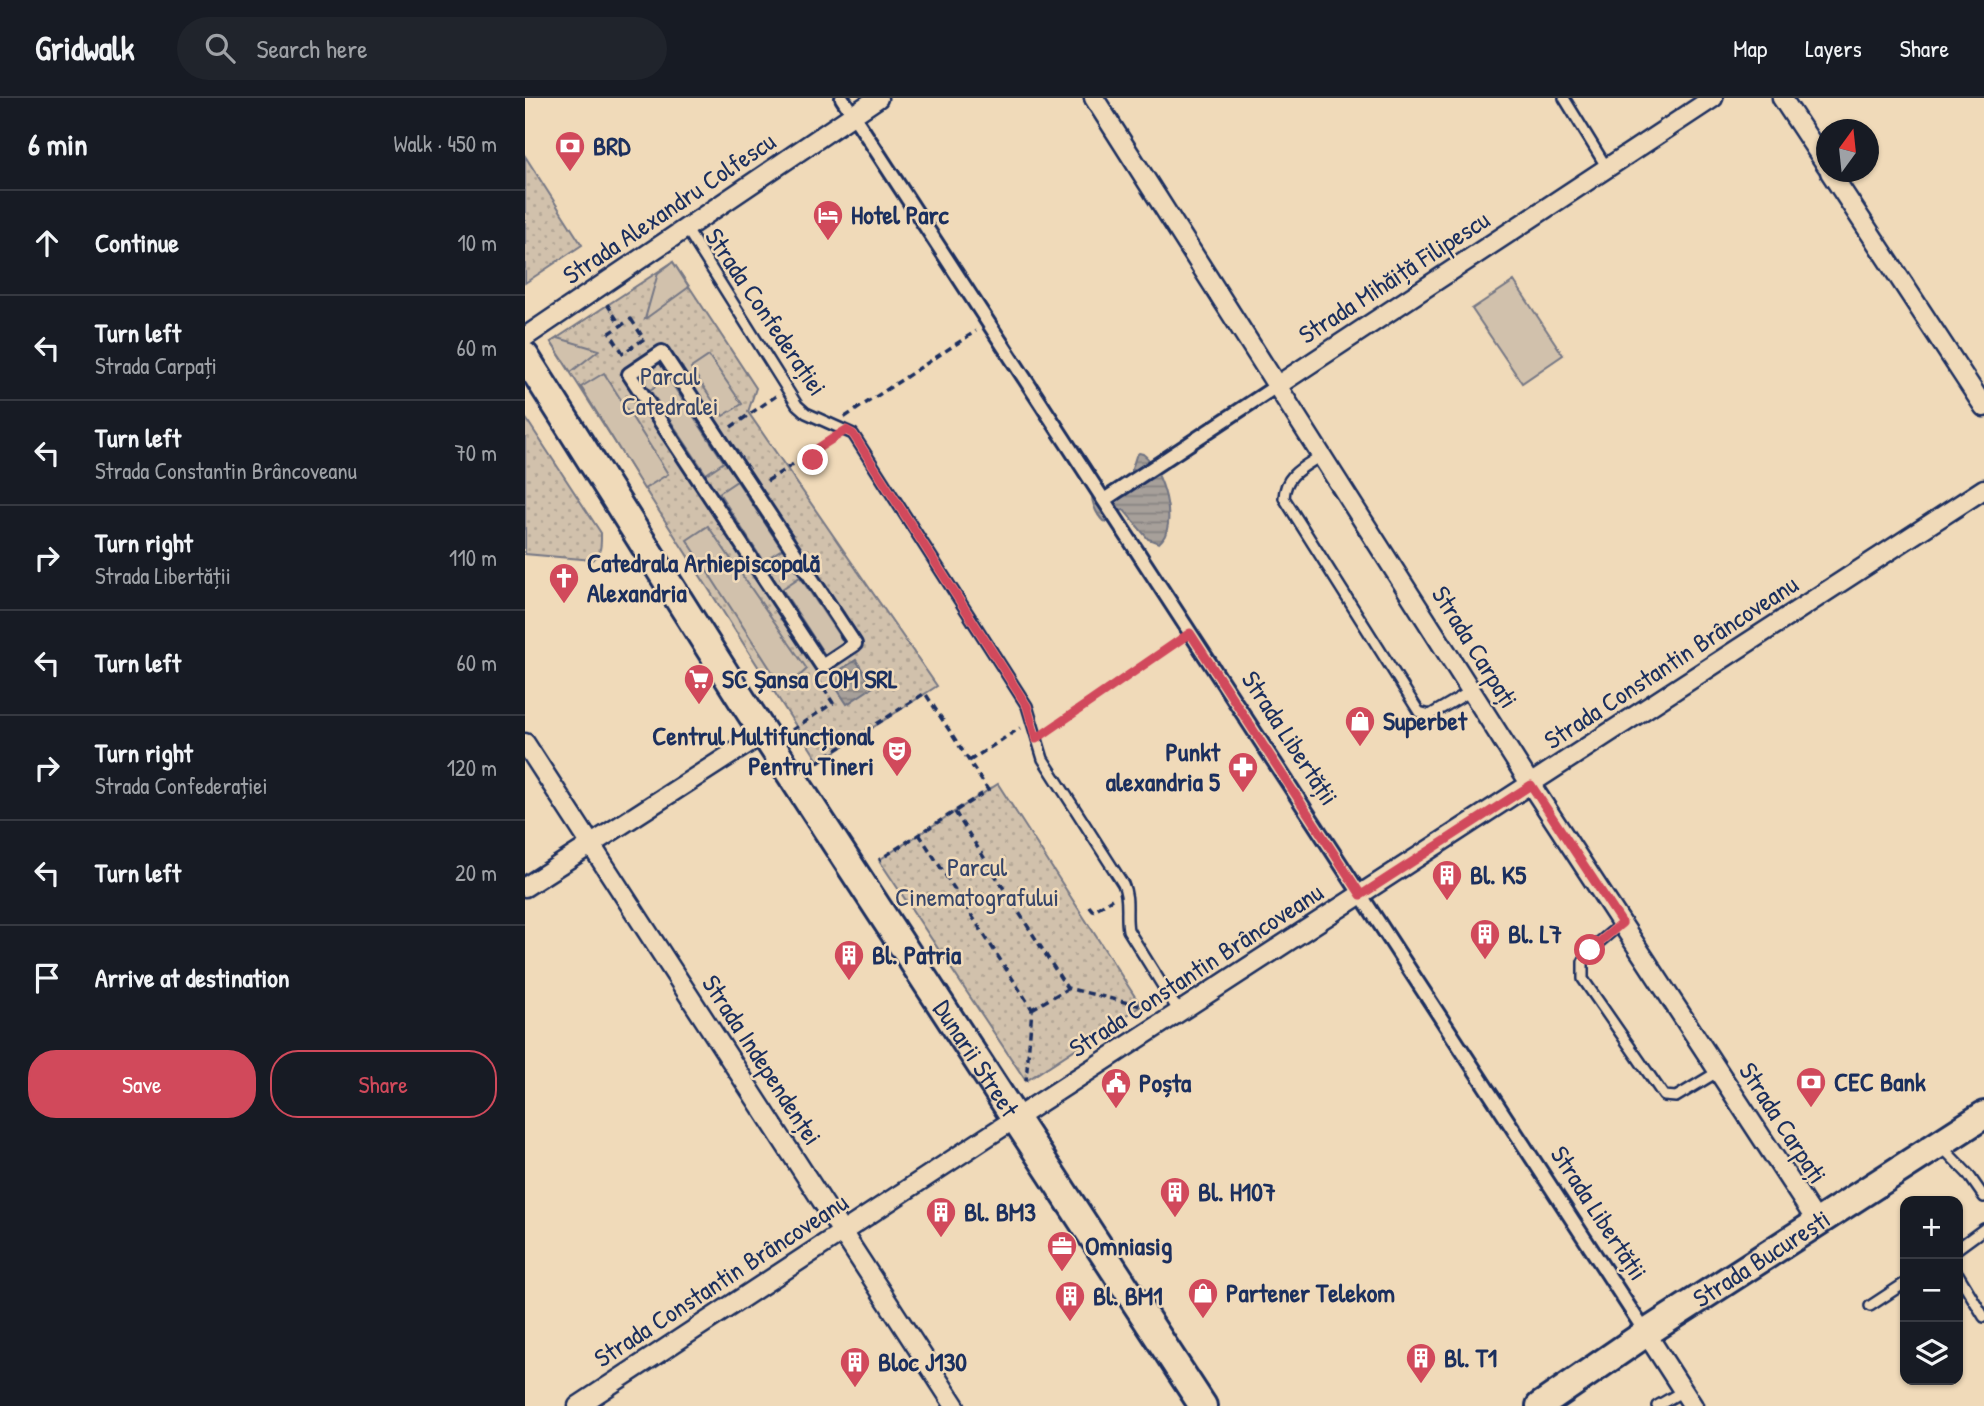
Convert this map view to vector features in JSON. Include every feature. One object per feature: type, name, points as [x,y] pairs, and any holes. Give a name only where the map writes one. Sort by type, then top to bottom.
[{"type":"main road","name":"Dunarii Street","points":[[525,356],[764,733],[1203,1406]]},
{"type":"main road","name":"Strada București","points":[[1540,1406],[1646,1333],[1984,1115]]},
{"type":"street","name":"Strada Libertății","points":[[842,98],[1693,1406]]},
{"type":"street","name":"Strada Alexandru Colfescu","points":[[525,337],[878,98]]},
{"type":"street","name":"Strada Carpați","points":[[1094,98],[1531,785],[1817,1222]]},
{"type":"street","name":"Strada Mihăiță Filipescu","points":[[1104,500],[1713,98]]},
{"type":"street","points":[[1782,98],[1816,151]]},
{"type":"street","points":[[1837,182],[1984,407]]},
{"type":"street","points":[[662,352],[753,489],[855,644],[822,666],[629,374],[662,352]]},
{"type":"street","name":"Strada Constantin Brâncoveanu","points":[[578,1406],[1015,1118],[1984,489]]},
{"type":"street","points":[[525,887],[764,733]]},
{"type":"street","name":"Strada Independenței","points":[[525,743],[842,1231],[950,1404]]},
{"type":"lane","points":[[1563,98],[1607,168]]},
{"type":"lane","name":"Strada Confederației","points":[[686,228],[797,405],[806,413],[850,432]]},
{"type":"lane","points":[[850,432],[1027,706],[1043,759],[1126,890],[1128,930],[1179,1012]]},
{"type":"lane","points":[[1322,455],[1290,477],[1284,486],[1284,498],[1412,701],[1419,712],[1430,715],[1471,691]]},
{"type":"lane","points":[[1622,923],[1590,950],[1583,962],[1583,979],[1664,1096],[1675,1097],[1719,1071]]},
{"type":"lane","points":[[1939,1143],[1968,1174],[1984,1197]]},
{"type":"lane","points":[[1963,1244],[1984,1229]]},
{"type":"lane","points":[[1963,1283],[1984,1317]]},
{"type":"lane","points":[[1870,1306],[1900,1286]]},
{"type":"lane","points":[[1657,1406],[1683,1391]]},
{"type":"path","points":[[597,289],[621,326]]},
{"type":"path","points":[[631,319],[644,339],[623,353],[610,333],[621,326],[631,319]]},
{"type":"path","points":[[834,424],[989,323]]},
{"type":"path","points":[[718,437],[787,388]]},
{"type":"path","points":[[753,489],[850,432]]},
{"type":"path","points":[[809,454],[813,460]]},
{"type":"path","points":[[1036,739],[1190,633]]},
{"type":"path","points":[[792,730],[833,703],[813,672],[822,666]]},
{"type":"path","points":[[816,763],[925,693],[988,790],[879,860]]},
{"type":"path","points":[[969,761],[990,750],[995,742],[1012,736],[1033,720]]},
{"type":"path","points":[[955,811],[1067,988],[1141,1006]]},
{"type":"path","points":[[919,834],[1032,1009],[1026,1081]]},
{"type":"path","points":[[1089,906],[1093,911],[1126,890]]},
{"type":"path","points":[[1032,1009],[1067,988]]},
{"type":"green space","points":[[525,156],[582,245],[525,283]]},
{"type":"green space","name":"Parcul Catedralei","points":[[673,262],[756,388],[748,412],[937,686],[819,762],[551,342]]},
{"type":"green space","points":[[673,262],[689,287],[645,319],[658,273]]},
{"type":"green space","points":[[1514,281],[1563,355],[1522,383],[1472,309]]},
{"type":"green space","points":[[558,338],[599,350],[571,372],[551,342]]},
{"type":"green space","points":[[709,356],[742,404],[723,416],[691,368]]},
{"type":"green space","points":[[604,373],[668,474],[644,489],[581,387]]},
{"type":"green space","points":[[668,378],[724,462],[706,474],[650,390]]},
{"type":"green space","points":[[525,417],[601,533],[599,551],[593,560],[525,554]]},
{"type":"green space","points":[[737,481],[782,549],[763,561],[719,493]]},
{"type":"green space","points":[[708,526],[807,669],[784,690],[687,540]]},
{"type":"green space","points":[[800,577],[844,643],[825,655],[782,589]]},
{"type":"green space","name":"Parcul Cinematografului","points":[[998,784],[1141,1006],[1026,1081],[879,860]]},
{"type":"shaded area","points":[[1139,453],[1150,461],[1166,497],[1168,524],[1159,543],[1148,539],[1124,510],[1116,512],[1108,522],[1103,521],[1092,500],[1092,492],[1117,497],[1124,494]]},
{"type":"shaded area","points":[[856,660],[873,687],[847,704],[829,677]]},
{"type":"place","name":"BRD","points":[[570,173]]},
{"type":"place","name":"Hotel Parc","points":[[828,242]]},
{"type":"place","name":"Catedrala Arhiepiscopală Alexandria","points":[[564,605]]},
{"type":"place","name":"SC Șansa COM SRL","points":[[699,706]]},
{"type":"place","name":"Superbet","points":[[1360,748]]},
{"type":"place","name":"Centrul Multifuncțional Pentru Tineri","points":[[897,778]]},
{"type":"place","name":"Punkt alexandria 5","points":[[1243,794]]},
{"type":"place","name":"Bl. K5","points":[[1447,902]]},
{"type":"place","name":"Bl. L7","points":[[1485,961]]},
{"type":"place","name":"Bl. Patria","points":[[849,982]]},
{"type":"place","name":"CEC Bank","points":[[1811,1109]]},
{"type":"place","name":"Poșta","points":[[1116,1110]]},
{"type":"place","name":"Bl. H107","points":[[1175,1219]]},
{"type":"place","name":"Bl. BM3","points":[[941,1239]]},
{"type":"place","name":"Omniasig","points":[[1062,1273]]},
{"type":"place","name":"Partener Telekom","points":[[1203,1320]]},
{"type":"place","name":"Bl. BM1","points":[[1070,1323]]},
{"type":"place","name":"Bl. T1","points":[[1421,1385]]},
{"type":"place","name":"Bloc J130","points":[[855,1389]]},
{"type":"route","points":[[813,460],[809,454],[846,430],[853,434],[1027,706],[1033,720],[1036,739],[1190,633],[1361,895],[1531,785],[1622,923],[1590,950]]}]
